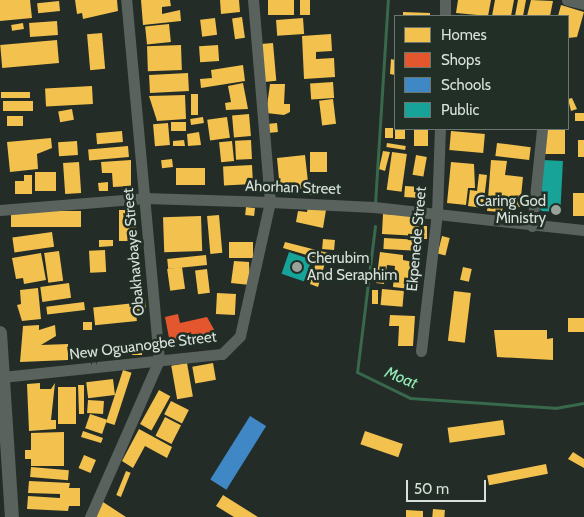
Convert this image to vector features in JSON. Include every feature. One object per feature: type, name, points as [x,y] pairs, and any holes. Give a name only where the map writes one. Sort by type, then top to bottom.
[{"type":"street","name":"Obakhavbaye Street","points":[[90,517],[160,360],[126,0]]},
{"type":"street","name":"New Oguanogbe Street","points":[[1,377],[222,354],[240,336],[270,202],[253,0]]},
{"type":"street","points":[[445,0],[445,15]]},
{"type":"street","points":[[567,0],[584,4]]},
{"type":"street","name":"Ekpenede Street","points":[[421,351],[437,213],[440,130]]},
{"type":"street","points":[[532,226],[542,130]]},
{"type":"street","name":"Ahorhan Street","points":[[0,210],[145,198],[270,202],[437,213],[532,226],[584,230]]},
{"type":"street","points":[[0,334],[1,377],[12,517]]},
{"type":"building: Homes","points":[[0,0],[30,0],[32,18],[0,21]]},
{"type":"building: Homes","points":[[75,0],[117,0],[118,11],[83,19],[82,13],[77,14]]},
{"type":"building: Homes","points":[[141,0],[170,0],[171,6],[162,7],[162,14],[180,10],[181,21],[143,25]]},
{"type":"building: Homes","points":[[220,0],[239,0],[240,12],[221,14]]},
{"type":"building: Homes","points":[[268,0],[294,0],[294,15],[268,15]]},
{"type":"building: Homes","points":[[300,0],[310,0],[310,15],[300,15]]},
{"type":"building: Homes","points":[[458,0],[491,0],[488,15],[456,13]]},
{"type":"building: Homes","points":[[495,0],[514,0],[511,15],[492,15]]},
{"type":"building: Homes","points":[[518,0],[526,0],[523,15],[515,15]]},
{"type":"building: Homes","points":[[531,0],[553,1],[550,15],[527,15]]},
{"type":"building: Homes","points":[[59,1],[60,11],[38,13],[37,3]]},
{"type":"building: Homes","points":[[561,5],[584,12],[577,37],[569,38],[569,15],[558,15]]},
{"type":"building: Homes","points":[[403,12],[430,13],[430,15],[403,15]]},
{"type":"building: Homes","points":[[242,17],[245,38],[235,39],[232,18]]},
{"type":"building: Homes","points":[[215,18],[217,35],[202,37],[200,20]]},
{"type":"building: Homes","points":[[303,18],[304,34],[277,36],[276,20]]},
{"type":"building: Homes","points":[[57,21],[58,35],[30,37],[29,23]]},
{"type":"building: Homes","points":[[23,23],[24,29],[12,31],[11,25]]},
{"type":"building: Homes","points":[[169,24],[171,42],[147,44],[145,27]]},
{"type":"building: Homes","points":[[102,33],[105,69],[90,70],[87,34]]},
{"type":"building: Homes","points":[[331,34],[332,51],[316,52],[316,59],[334,58],[335,77],[304,79],[302,36]]},
{"type":"building: Homes","points":[[57,40],[59,63],[2,68],[0,45]]},
{"type":"building: Homes","points":[[273,43],[276,81],[264,82],[261,44]]},
{"type":"building: Homes","points":[[181,45],[182,70],[148,71],[147,46]]},
{"type":"building: Homes","points":[[218,45],[219,61],[200,62],[199,46]]},
{"type":"building: Homes","points":[[391,59],[394,60],[394,75],[390,74]]},
{"type":"building: Homes","points":[[243,65],[245,81],[201,88],[200,79],[212,78],[211,70]]},
{"type":"building: Homes","points":[[188,73],[189,91],[150,93],[149,75]]},
{"type":"building: Homes","points":[[333,82],[334,98],[311,100],[310,84]]},
{"type":"building: Homes","points":[[243,83],[248,109],[226,110],[225,103],[231,102],[228,86]]},
{"type":"building: Homes","points":[[270,84],[285,84],[284,104],[290,104],[290,112],[284,115],[266,113]]},
{"type":"building: Homes","points":[[92,86],[93,104],[46,106],[45,88]]},
{"type":"building: Homes","points":[[1,92],[30,92],[30,98],[1,98]]},
{"type":"building: Homes","points":[[191,94],[198,94],[198,115],[191,115]]},
{"type":"building: Homes","points":[[185,95],[186,119],[157,121],[149,96]]},
{"type":"building: Homes","points":[[572,98],[577,109],[571,111],[569,99]]},
{"type":"building: Homes","points":[[333,99],[336,124],[322,126],[319,101]]},
{"type":"building: Homes","points":[[3,101],[33,101],[33,111],[3,111]]},
{"type":"building: Homes","points":[[72,109],[74,120],[60,122],[58,111]]},
{"type":"building: Homes","points":[[575,113],[584,113],[584,121],[575,121]]},
{"type":"building: Homes","points":[[249,114],[251,136],[234,137],[232,115]]},
{"type":"building: Homes","points":[[7,116],[23,116],[23,126],[7,126]]},
{"type":"building: Homes","points":[[203,117],[204,123],[191,125],[190,119]]},
{"type":"building: Homes","points":[[227,117],[230,138],[210,141],[207,120]]},
{"type":"building: Homes","points":[[171,122],[186,122],[186,131],[171,131]]},
{"type":"building: Homes","points":[[168,123],[170,145],[155,146],[153,124]]},
{"type":"building: Homes","points":[[277,123],[278,132],[268,133],[267,124]]},
{"type":"building: Homes","points":[[385,128],[393,128],[393,138],[385,138]]},
{"type":"building: Homes","points":[[395,130],[405,130],[405,139],[395,139]]},
{"type":"building: Homes","points":[[414,130],[428,130],[428,146],[414,146]]},
{"type":"building: Homes","points":[[545,130],[565,130],[565,154],[545,154]]},
{"type":"building: Homes","points":[[122,131],[123,142],[97,144],[96,133]]},
{"type":"building: Homes","points":[[451,131],[485,134],[483,153],[449,150]]},
{"type":"building: Homes","points":[[199,132],[201,145],[188,146],[187,134]]},
{"type":"building: Homes","points":[[51,138],[52,148],[37,154],[38,169],[10,172],[7,142]]},
{"type":"building: Homes","points":[[184,140],[185,146],[173,146],[173,141]]},
{"type":"building: Homes","points":[[251,140],[252,159],[236,160],[235,141]]},
{"type":"building: Homes","points":[[578,140],[584,140],[584,157],[578,157]]},
{"type":"building: Homes","points":[[77,141],[78,155],[59,156],[58,142]]},
{"type":"building: Homes","points":[[232,141],[234,161],[221,162],[219,142]]},
{"type":"building: Homes","points":[[387,143],[406,146],[405,150],[386,147]]},
{"type":"building: Homes","points":[[497,143],[531,147],[529,160],[495,156]]},
{"type":"building: Homes","points":[[128,146],[129,157],[89,160],[88,149]]},
{"type":"building: Homes","points":[[383,151],[390,152],[385,171],[379,169]]},
{"type":"building: Homes","points":[[310,152],[327,152],[327,172],[310,172]]},
{"type":"building: Homes","points":[[392,152],[407,154],[402,192],[387,190]]},
{"type":"building: Homes","points":[[305,155],[308,182],[303,183],[303,189],[272,190],[271,180],[279,179],[277,158]]},
{"type":"building: Homes","points":[[416,155],[427,157],[423,177],[413,175]]},
{"type":"building: Homes","points":[[172,159],[173,167],[162,168],[161,160]]},
{"type":"building: Homes","points":[[131,160],[131,186],[113,187],[112,173],[102,173],[101,162]]},
{"type":"building: Homes","points":[[491,160],[507,161],[505,175],[523,177],[520,207],[503,205],[502,212],[487,211]]},
{"type":"building: Homes","points":[[79,162],[81,193],[65,194],[63,163]]},
{"type":"building: Homes","points":[[451,162],[474,164],[475,188],[468,188],[466,205],[447,203]]},
{"type":"building: Homes","points":[[252,165],[253,184],[224,185],[223,167]]},
{"type":"building: Homes","points":[[176,168],[205,168],[205,185],[176,185]]},
{"type":"building: Homes","points":[[35,172],[56,172],[56,191],[35,191]]},
{"type":"building: Homes","points":[[479,174],[487,175],[483,208],[468,206],[470,190],[477,191]]},
{"type":"building: Homes","points":[[24,175],[32,175],[32,194],[15,194],[15,181],[24,181]]},
{"type":"building: Homes","points":[[108,182],[108,191],[99,191],[98,183]]},
{"type":"building: Homes","points":[[309,185],[319,185],[319,195],[309,195]]},
{"type":"building: Homes","points":[[405,186],[421,187],[420,198],[404,197]]},
{"type":"building: Homes","points":[[573,193],[584,193],[584,216],[573,216]]},
{"type":"building: Homes","points":[[246,207],[255,208],[254,216],[245,215]]},
{"type":"building: Homes","points":[[308,207],[326,210],[323,228],[296,222],[298,211],[307,212]]},
{"type":"building: Homes","points":[[119,210],[136,210],[136,241],[119,241]]},
{"type":"building: Homes","points":[[11,211],[81,211],[81,227],[11,227]]},
{"type":"building: Homes","points":[[383,214],[420,216],[419,236],[382,234]]},
{"type":"building: Homes","points":[[219,215],[222,253],[210,254],[207,216]]},
{"type":"building: Homes","points":[[201,216],[202,251],[164,252],[163,217]]},
{"type":"building: Homes","points":[[422,226],[427,226],[427,239],[422,239]]},
{"type":"building: Homes","points":[[52,232],[54,247],[14,252],[12,238]]},
{"type":"building: Homes","points":[[442,236],[450,238],[445,255],[438,253]]},
{"type":"building: Homes","points":[[384,238],[417,240],[416,251],[383,249]]},
{"type":"building: Homes","points":[[323,239],[335,240],[334,250],[322,249]]},
{"type":"building: Homes","points":[[99,240],[113,240],[113,246],[99,247]]},
{"type":"building: Homes","points":[[229,242],[253,242],[253,258],[229,258]]},
{"type":"building: Homes","points":[[285,242],[328,253],[318,287],[310,284],[317,258],[283,248]]},
{"type":"building: Homes","points":[[105,250],[106,272],[90,273],[89,251]]},
{"type":"building: Homes","points":[[59,251],[63,281],[48,283],[44,253]]},
{"type":"building: Homes","points":[[380,252],[403,255],[403,260],[413,262],[410,289],[393,287],[395,266],[387,265],[384,284],[376,283]]},
{"type":"building: Homes","points":[[41,253],[46,280],[24,284],[23,278],[16,279],[12,258]]},
{"type":"building: Homes","points":[[206,255],[207,265],[168,269],[167,259]]},
{"type":"building: Homes","points":[[234,261],[249,262],[250,285],[231,283]]},
{"type":"building: Homes","points":[[182,267],[185,289],[170,291],[167,269]]},
{"type":"building: Homes","points":[[463,267],[472,269],[469,282],[460,280]]},
{"type":"building: Homes","points":[[207,269],[210,293],[198,294],[195,270]]},
{"type":"building: Homes","points":[[69,283],[71,298],[42,302],[40,287]]},
{"type":"building: Homes","points":[[38,288],[41,319],[22,321],[17,305],[21,304],[20,290]]},
{"type":"building: Homes","points":[[382,289],[404,291],[403,307],[381,305]]},
{"type":"building: Homes","points":[[372,290],[378,290],[378,304],[372,304]]},
{"type":"building: Homes","points":[[454,291],[471,293],[465,343],[448,341]]},
{"type":"building: Homes","points":[[217,293],[236,294],[235,315],[216,314]]},
{"type":"building: Homes","points":[[145,299],[146,310],[137,311],[136,300]]},
{"type":"building: Homes","points":[[84,302],[85,310],[47,315],[46,307]]},
{"type":"building: Homes","points":[[135,303],[137,321],[95,325],[93,307]]},
{"type":"building: Homes","points":[[390,315],[415,316],[413,346],[398,346],[399,326],[389,326]]},
{"type":"building: Homes","points":[[568,318],[584,318],[584,332],[568,332]]},
{"type":"building: Homes","points":[[83,322],[92,322],[92,330],[83,330]]},
{"type":"building: Homes","points":[[39,325],[39,330],[55,325],[56,336],[41,345],[68,344],[68,360],[20,362],[23,326]]},
{"type":"building: Homes","points":[[494,330],[547,330],[547,339],[553,338],[553,360],[497,357]]},
{"type":"building: Homes","points":[[132,346],[142,346],[142,355],[132,355]]},
{"type":"building: Homes","points":[[187,363],[193,396],[177,399],[171,366]]},
{"type":"building: Homes","points":[[213,363],[216,380],[195,383],[192,367]]},
{"type":"building: Homes","points":[[123,370],[132,373],[115,425],[106,422]]},
{"type":"building: Homes","points":[[113,379],[115,395],[88,398],[86,382]]},
{"type":"building: Homes","points":[[40,383],[40,389],[51,389],[55,383],[51,420],[56,420],[56,429],[29,431],[27,384]]},
{"type":"building: Homes","points":[[78,385],[84,385],[84,414],[79,414]]},
{"type":"building: Homes","points":[[58,387],[76,387],[76,424],[58,424]]},
{"type":"building: Homes","points":[[159,390],[170,396],[151,430],[140,424]]},
{"type":"building: Homes","points":[[88,400],[104,401],[103,414],[87,413]]},
{"type":"building: Homes","points":[[171,401],[189,410],[182,423],[164,414]]},
{"type":"building: Homes","points":[[90,414],[107,420],[102,434],[85,428]]},
{"type":"building: Homes","points":[[165,417],[181,425],[172,444],[155,436]]},
{"type":"building: Homes","points":[[503,420],[505,435],[450,443],[448,428]]},
{"type":"building: Homes","points":[[139,429],[172,447],[167,458],[145,446],[133,468],[122,461]]},
{"type":"building: Homes","points":[[83,431],[103,438],[101,443],[81,437]]},
{"type":"building: Homes","points":[[365,431],[403,444],[398,457],[360,444]]},
{"type":"building: Homes","points":[[64,432],[64,466],[31,466],[31,459],[25,459],[25,450],[31,450],[31,433]]},
{"type":"building: Homes","points":[[573,452],[584,459],[584,468],[568,459]]},
{"type":"building: Homes","points":[[84,455],[96,460],[90,473],[79,468]]},
{"type":"building: Homes","points":[[546,464],[548,474],[489,485],[487,475]]},
{"type":"building: Homes","points":[[31,467],[69,470],[68,480],[30,477]]},
{"type":"building: Homes","points":[[126,471],[131,473],[121,497],[116,495]]},
{"type":"building: Homes","points":[[29,481],[70,483],[69,488],[80,488],[80,506],[69,506],[68,511],[27,509],[28,496],[60,498],[60,494],[28,493]]},
{"type":"building: Homes","points":[[223,495],[258,517],[234,517],[216,506]]},
{"type":"building: Homes","points":[[103,502],[126,517],[94,517]]},
{"type":"building: Homes","points":[[433,509],[445,510],[444,517],[432,517]]},
{"type":"building: Homes","points":[[406,510],[423,511],[423,517],[406,517]]},
{"type":"building: Shops","points":[[178,314],[180,323],[207,317],[216,333],[170,343],[165,317]]},
{"type":"building: Schools","points":[[250,416],[266,426],[226,490],[210,480]]},
{"type":"building: Public","points":[[543,160],[563,161],[560,212],[540,211]]},
{"type":"building: Public","name":"Cherubim And Seraphim","points":[[289,252],[312,260],[304,282],[282,274]]},
{"type":"waterway","name":"Moat","points":[[375,204],[388,0]]},
{"type":"waterway","name":"Moat","points":[[375,226],[357,372],[410,398],[555,408],[584,403]]},
{"type":"place","name":"Caring God Ministry","points":[[556,210]]},
{"type":"place","name":"Cherubim And Seraphim","points":[[297,267]]}]
